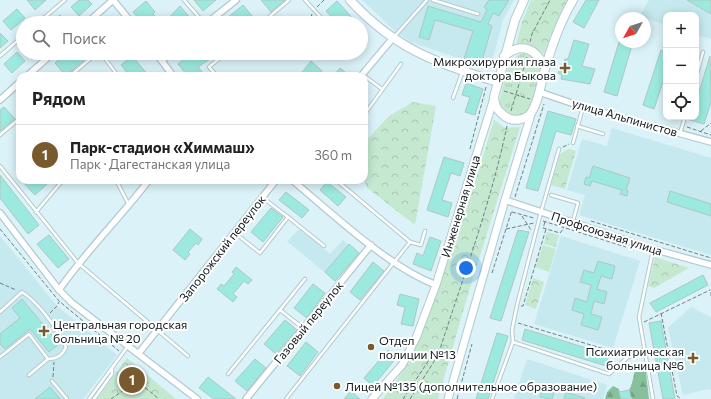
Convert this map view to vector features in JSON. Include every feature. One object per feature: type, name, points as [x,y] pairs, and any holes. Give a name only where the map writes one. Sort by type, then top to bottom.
[{"type":"main road","points":[[350,0],[365,16]]},
{"type":"main road","name":"Инженерная улица","points":[[496,90],[515,20],[524,0]]},
{"type":"main road","points":[[368,19],[392,39],[414,52],[463,70],[487,83],[496,90],[495,107],[498,112],[508,119],[522,119],[532,111],[555,36],[572,0]]},
{"type":"main road","points":[[504,56],[513,50],[520,48],[529,50],[540,57],[545,67]]},
{"type":"street","points":[[95,16],[113,0],[126,16]]},
{"type":"street","points":[[216,16],[236,0]]},
{"type":"street","points":[[364,72],[392,39]]},
{"type":"street","points":[[32,72],[45,60]]},
{"type":"street","points":[[162,60],[170,72]]},
{"type":"street","points":[[0,100],[16,86]]},
{"type":"street","name":"Инженерная улица","points":[[372,399],[408,356],[436,285],[496,90]]},
{"type":"street","name":"улица Альпинистов","points":[[539,92],[583,107],[711,142]]},
{"type":"street","points":[[448,399],[504,200],[532,111]]},
{"type":"street","points":[[59,290],[78,263],[130,206],[145,184]]},
{"type":"street","name":"Запорожский переулок","points":[[139,353],[273,184]]},
{"type":"street","points":[[297,184],[371,245],[418,278],[436,285]]},
{"type":"street","name":"Профсоюзная улица","points":[[504,200],[573,221],[653,249],[711,265]]},
{"type":"street","points":[[0,213],[59,290],[72,303],[197,399]]},
{"type":"street","name":"Газовый переулок","points":[[246,399],[371,245]]},
{"type":"lane","points":[[46,16],[65,0]]},
{"type":"lane","points":[[184,0],[198,16]]},
{"type":"lane","points":[[270,16],[289,0]]},
{"type":"lane","points":[[305,0],[320,16]]},
{"type":"lane","points":[[392,39],[427,0]]},
{"type":"lane","points":[[433,0],[478,14]]},
{"type":"lane","points":[[0,56],[16,42]]},
{"type":"lane","points":[[699,66],[703,52]]},
{"type":"lane","points":[[75,72],[89,60]]},
{"type":"lane","points":[[106,60],[115,72]]},
{"type":"lane","points":[[213,72],[209,67],[218,60]]},
{"type":"lane","points":[[368,109],[401,64]]},
{"type":"lane","points":[[453,98],[463,70]]},
{"type":"lane","points":[[368,79],[382,89]]},
{"type":"lane","points":[[573,142],[583,107]]},
{"type":"lane","points":[[680,133],[684,120]]},
{"type":"lane","points":[[0,135],[16,121]]},
{"type":"lane","points":[[578,126],[603,134]]},
{"type":"lane","points":[[492,399],[513,342],[512,330],[517,305],[559,149]]},
{"type":"lane","points":[[0,166],[78,263],[188,356]]},
{"type":"lane","points":[[36,212],[60,184]]},
{"type":"lane","points":[[118,184],[130,206]]},
{"type":"lane","points":[[341,184],[410,242],[421,245],[425,231]]},
{"type":"lane","points":[[551,195],[578,203],[573,221]]},
{"type":"lane","points":[[262,198],[324,246]]},
{"type":"lane","points":[[234,232],[260,253],[288,217]]},
{"type":"lane","points":[[286,399],[396,262],[410,242]]},
{"type":"lane","points":[[653,249],[639,317],[653,399]]},
{"type":"lane","points":[[228,374],[305,278]]},
{"type":"lane","points":[[0,312],[22,292],[30,298],[45,316],[66,347],[64,352],[54,359],[48,359],[29,375]]},
{"type":"lane","points":[[280,310],[303,328]]},
{"type":"lane","points":[[0,357],[29,334],[48,359]]},
{"type":"lane","points":[[513,342],[609,374],[628,357],[645,353]]},
{"type":"lane","points":[[89,399],[128,345]]},
{"type":"lane","points":[[94,399],[112,374],[112,368]]},
{"type":"lane","points":[[52,381],[67,399]]},
{"type":"path","points":[[410,399],[435,360],[440,349],[502,151],[508,119],[517,94],[532,34],[550,0]]},
{"type":"path","points":[[469,156],[487,83],[496,90],[517,94],[536,101]]},
{"type":"path","points":[[492,273],[544,104]]},
{"type":"path","points":[[700,131],[711,123]]},
{"type":"path","points":[[682,126],[711,135]]},
{"type":"path","points":[[559,149],[573,142]]},
{"type":"path","points":[[512,212],[629,248]]},
{"type":"path","points":[[521,215],[528,226],[536,234]]},
{"type":"path","points":[[589,221],[711,258]]},
{"type":"path","points":[[545,222],[543,228],[546,229],[560,233],[564,228]]},
{"type":"path","points":[[505,229],[528,226]]},
{"type":"path","points":[[517,305],[523,306],[546,229]]},
{"type":"path","points":[[0,283],[22,292]]},
{"type":"path","points":[[640,324],[711,290],[711,296]]},
{"type":"path","points":[[45,316],[57,306],[59,301]]},
{"type":"path","points":[[661,313],[677,396],[681,399]]},
{"type":"path","points":[[514,322],[628,357]]},
{"type":"path","points":[[457,399],[473,340]]},
{"type":"path","points":[[403,399],[429,360],[440,349]]},
{"type":"path","points":[[52,381],[54,366]]},
{"type":"path","points":[[111,399],[137,381],[159,399]]},
{"type":"shaded area","points":[[362,0],[514,0],[503,20],[490,69],[411,42],[397,33]]},
{"type":"shaded area","points":[[649,0],[711,0],[711,39],[699,36],[699,12],[663,12],[663,24],[651,20],[651,12],[642,12]]},
{"type":"shaded area","points":[[612,128],[711,158],[711,255],[579,215],[585,195],[567,190],[582,139],[607,146]]},
{"type":"shaded area","points":[[300,229],[330,254],[343,240],[359,253],[335,281],[287,241]]},
{"type":"shaded area","name":"Центральная городская больница № 20","points":[[0,236],[57,306],[117,355],[83,399],[0,399]]},
{"type":"shaded area","points":[[561,236],[640,261],[613,348],[534,324]]},
{"type":"shaded area","name":"Психиатрическая больница №6","points":[[691,307],[711,317],[711,390],[708,389],[683,395],[668,328]]},
{"type":"shaded area","points":[[527,359],[607,385],[603,399],[514,399]]},
{"type":"green space","points":[[531,0],[568,0],[552,32],[544,54],[531,46],[516,45],[522,22]]},
{"type":"green space","points":[[524,53],[538,59],[541,64],[541,68],[529,111],[523,116],[509,113],[504,110],[499,103],[509,67],[518,56]]},
{"type":"green space","points":[[413,102],[436,106],[415,225],[366,187],[366,184],[368,184],[368,139],[389,116]]},
{"type":"green space","points":[[494,120],[505,128],[520,127],[466,301],[438,399],[383,399],[410,361],[472,192]]},
{"type":"green space","points":[[569,149],[576,151],[565,189],[551,185],[560,154]]},
{"type":"green space","points":[[547,232],[559,235],[556,247],[544,244]]},
{"type":"green space","points":[[543,245],[556,249],[549,272],[535,267]]},
{"type":"green space","points":[[655,257],[689,268],[654,288],[648,286]]},
{"type":"green space","points":[[533,278],[544,282],[536,309],[525,305]]},
{"type":"green space","points":[[127,358],[176,399],[97,399]]},
{"type":"green space","points":[[645,364],[649,399],[632,399],[629,390],[637,365]]},
{"type":"green space","points":[[613,386],[619,389],[621,399],[605,399],[607,392]]},
{"type":"building","points":[[27,0],[46,0],[35,10]]},
{"type":"building","points":[[79,0],[88,0],[92,4],[79,16],[71,7]]},
{"type":"building","points":[[194,0],[216,0],[203,11]]},
{"type":"building","points":[[261,0],[285,0],[271,12]]},
{"type":"building","points":[[489,0],[509,0],[499,16],[493,13],[488,24],[492,26],[481,64],[464,59],[473,31],[435,20],[429,40],[419,37],[428,6],[481,22],[487,10],[484,7]]},
{"type":"building","points":[[586,0],[599,0],[584,28],[573,22]]},
{"type":"building","points":[[687,0],[711,0],[711,14]]},
{"type":"building","points":[[146,1],[155,12],[153,14],[155,16],[137,16],[133,12]]},
{"type":"building","points":[[337,1],[351,16],[331,16],[326,11]]},
{"type":"building","points":[[243,5],[252,16],[230,16]]},
{"type":"building","points":[[180,6],[188,16],[171,16]]},
{"type":"building","points":[[17,9],[23,16],[16,16],[16,26],[11,30],[3,21]]},
{"type":"building","points":[[0,33],[8,41],[0,48]]},
{"type":"building","points":[[574,40],[589,44],[582,66],[595,69],[590,84],[561,79],[562,75],[558,73],[561,65],[563,66],[565,59],[568,59]]},
{"type":"building","points":[[617,48],[631,48],[617,96],[604,92]]},
{"type":"building","points":[[661,50],[663,51],[663,82],[654,109],[643,105]]},
{"type":"building","points":[[16,53],[16,60],[25,61],[12,73],[4,64]]},
{"type":"building","points":[[710,56],[711,102],[704,124],[690,120],[699,120],[699,92]]},
{"type":"building","points":[[59,60],[84,60],[71,72],[63,72],[55,63]]},
{"type":"building","points":[[127,60],[135,60],[146,72],[127,72],[121,65]]},
{"type":"building","points":[[183,60],[208,60],[198,67],[202,72],[185,72],[178,64]]},
{"type":"building","points":[[311,61],[322,71],[321,72],[302,72]]},
{"type":"building","points":[[340,68],[345,72],[336,72]]},
{"type":"building","points":[[466,83],[483,89],[475,115],[465,112],[470,97],[462,95]]},
{"type":"building","points":[[4,107],[15,119],[0,131],[0,110]]},
{"type":"building","points":[[548,111],[576,119],[571,135],[556,131],[538,191],[526,188]]},
{"type":"building","points":[[444,157],[464,163],[460,176],[451,173],[442,200],[452,203],[448,217],[427,210]]},
{"type":"building","points":[[593,166],[630,178],[626,190],[628,191],[627,196],[620,194],[622,190],[592,181],[590,186],[584,184],[586,177],[589,178]]},
{"type":"building","points":[[0,175],[39,225],[28,234],[0,198]]},
{"type":"building","points":[[25,184],[47,184],[35,195]]},
{"type":"building","points":[[325,184],[330,184],[346,197],[338,206],[320,190]]},
{"type":"building","points":[[670,191],[711,204],[711,216],[667,202]]},
{"type":"building","points":[[286,192],[309,210],[302,218],[279,200]]},
{"type":"building","points":[[271,208],[283,217],[263,242],[251,232]]},
{"type":"building","points":[[190,229],[202,239],[198,245],[196,243],[188,252],[190,254],[185,260],[173,250]]},
{"type":"building","points":[[518,230],[529,232],[501,321],[490,318]]},
{"type":"building","points":[[49,235],[69,259],[58,268],[37,244]]},
{"type":"building","points":[[430,237],[441,241],[431,271],[413,264],[417,253],[423,256]]},
{"type":"building","points":[[349,244],[359,253],[335,281],[325,272]]},
{"type":"building","points":[[598,261],[615,266],[612,279],[601,276],[597,289],[607,292],[604,304],[594,301],[591,314],[602,317],[598,330],[581,325],[584,314],[572,310],[575,298],[587,302],[591,285],[580,282],[584,270],[594,273]]},
{"type":"building","points":[[373,262],[384,271],[360,300],[350,292]]},
{"type":"building","points":[[236,267],[252,280],[248,284],[244,281],[233,294],[237,297],[233,302],[217,289],[221,284],[224,286],[234,274],[232,272]]},
{"type":"building","points":[[703,275],[708,285],[656,312],[650,303]]},
{"type":"building","points":[[313,284],[325,293],[307,318],[294,308]]},
{"type":"building","points":[[400,294],[419,299],[413,326],[401,324],[405,307],[397,305]]},
{"type":"building","points":[[22,299],[59,344],[49,352],[30,329],[5,349],[0,344],[0,334],[20,318],[12,308]]},
{"type":"building","points":[[285,320],[297,330],[276,354],[264,344]]},
{"type":"building","points":[[661,321],[675,399],[663,399],[649,323]]},
{"type":"building","points":[[525,329],[609,355],[606,366],[522,340]]},
{"type":"building","points":[[497,333],[508,336],[488,399],[476,399]]},
{"type":"building","points":[[306,342],[318,352],[300,376],[287,366]]},
{"type":"building","points":[[388,350],[397,357],[373,386],[364,378]]},
{"type":"building","points":[[255,359],[266,368],[247,391],[235,381]]},
{"type":"building","points":[[208,377],[236,399],[214,399],[199,388]]},
{"type":"building","points":[[543,385],[555,389],[552,399],[540,397]]},
{"type":"building","points":[[50,387],[60,399],[35,399]]},
{"type":"building","points":[[629,390],[631,399],[621,399],[619,392]]},
{"type":"building","points":[[351,391],[360,399],[344,399]]},
{"type":"building","points":[[566,392],[585,398],[564,399]]},
{"type":"place","name":"Микрохирургия глаза доктора Быкова","points":[[565,68]]},
{"type":"place","name":"Центральная городская больница № 20","points":[[44,331]]},
{"type":"place","name":"Отдел полиции №13","points":[[371,347]]},
{"type":"place","name":"Психиатрическая больница №6","points":[[693,358]]},
{"type":"place","name":"Парк-стадион «Химмаш»","points":[[132,380]]},
{"type":"place","name":"Лицей №135 (дополнительное образование)","points":[[337,386]]}]
